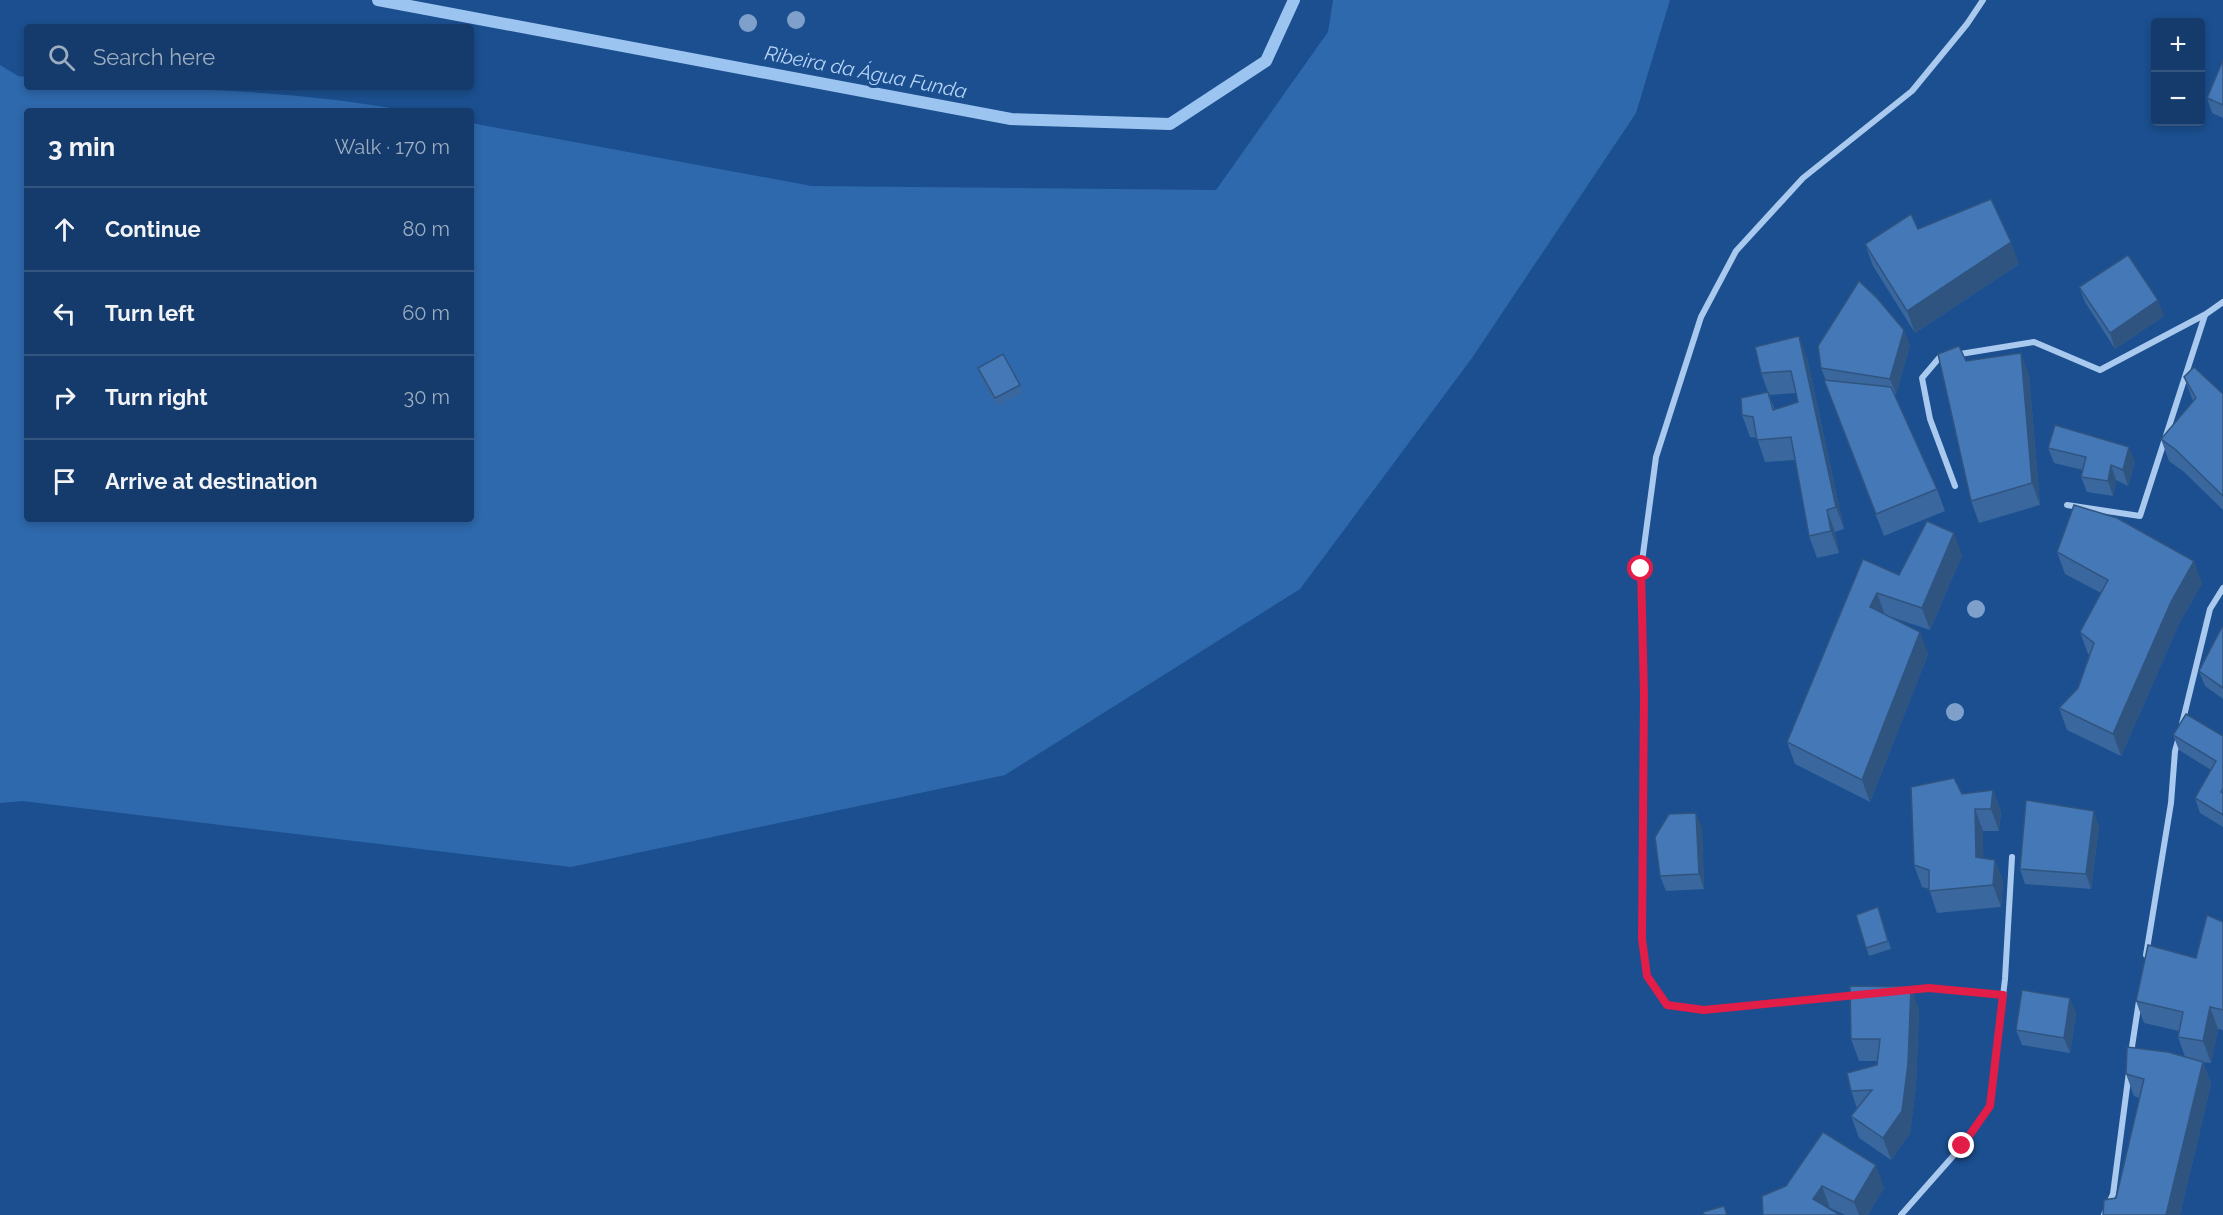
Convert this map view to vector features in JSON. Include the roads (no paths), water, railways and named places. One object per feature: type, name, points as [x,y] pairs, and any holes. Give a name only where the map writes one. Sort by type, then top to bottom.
[{"type":"street","points":[[1870,994],[1704,1010],[1667,1005],[1647,976],[1642,939],[1644,696],[1641,569],[1656,457],[1701,317],[1736,251],[1803,178],[1912,91],[1967,24],[1983,0]]},
{"type":"street","points":[[1954,486],[1930,419],[1922,378],[1939,358],[2034,342],[2100,370],[2206,314],[2223,302]]},
{"type":"street","points":[[2067,505],[2140,516],[2206,314]]},
{"type":"street","points":[[2145,963],[2171,803],[2175,751],[2210,609],[2223,588]]},
{"type":"street","points":[[1901,1215],[1962,1146],[1990,1106],[2003,995],[2012,857]]},
{"type":"street","points":[[1893,992],[1929,988],[2003,995]]},
{"type":"street","points":[[2131,1056],[2140,998]]},
{"type":"street","points":[[2104,1215],[2113,1194],[2129,1068]]},
{"type":"waterway","name":"Ribeira da Água Funda","points":[[378,0],[1011,119],[1170,124],[1266,61],[1294,0]]}]
